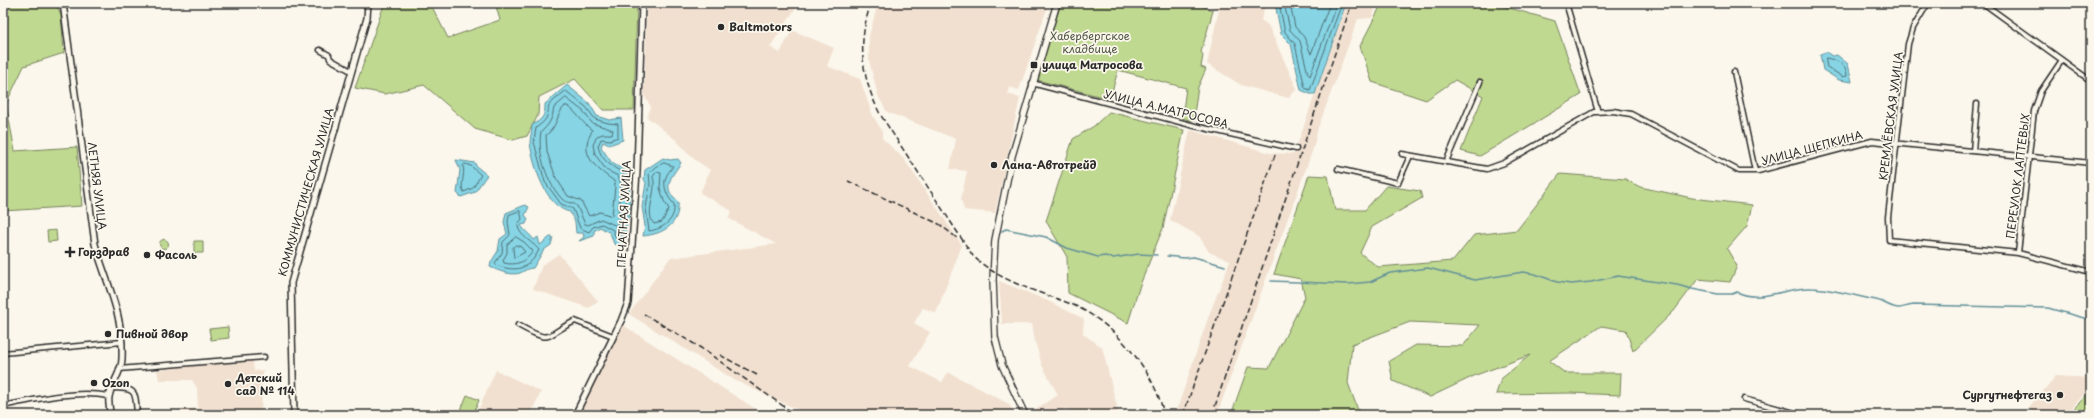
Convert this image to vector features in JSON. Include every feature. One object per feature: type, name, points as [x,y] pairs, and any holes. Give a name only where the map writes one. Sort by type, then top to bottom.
[{"type":"main road","points":[[1026,415],[1002,365],[998,352],[994,326],[993,274],[995,240],[1003,192],[1032,83],[1057,3]]},
{"type":"street","name":"ЛЕТНЯЯ УЛИЦА","points":[[63,3],[94,244],[117,305],[122,342],[122,358],[109,396],[110,415]]},
{"type":"street","name":"КОММУНИСТИЧЕСКАЯ УЛИЦА","points":[[294,415],[291,283],[367,18],[368,3]]},
{"type":"street","name":"ПЕЧАТНАЯ УЛИЦА","points":[[575,415],[626,309],[629,293],[637,172],[642,3]]},
{"type":"street","points":[[1402,154],[1482,169],[1492,168],[1598,112],[1566,3]]},
{"type":"street","name":"КРЕМЛЁВСКАЯ УЛИЦА","points":[[1928,3],[1913,28],[1908,44],[1887,236],[1889,240],[2018,253]]},
{"type":"street","points":[[1983,3],[2091,81]]},
{"type":"street","points":[[320,50],[329,55],[330,59],[351,71]]},
{"type":"street","name":"ПЕРЕУЛОК ЛАПТЕВЫХ","points":[[2018,253],[2028,156],[2037,100],[2041,90],[2062,60]]},
{"type":"street","points":[[1734,72],[1755,171]]},
{"type":"street","points":[[1446,162],[1480,82]]},
{"type":"street","name":"УЛИЦА А.МАТРОСОВА","points":[[1032,83],[1195,126],[1296,149]]},
{"type":"street","points":[[1973,151],[1977,104]]},
{"type":"street","name":"УЛИЦА ЩЕПКИНА","points":[[1598,112],[1612,111],[1631,114],[1739,171],[1755,171],[1865,143],[1897,142],[2091,163]]},
{"type":"street","points":[[1338,169],[1398,183],[1410,156]]},
{"type":"street","points":[[2018,253],[2091,272]]},
{"type":"street","points":[[518,325],[544,338],[553,335],[575,321],[613,336]]},
{"type":"street","points":[[3,353],[122,342]]},
{"type":"street","points":[[119,369],[264,357]]},
{"type":"street","points":[[112,388],[128,388],[133,390],[138,415]]},
{"type":"street","points":[[3,406],[41,398],[87,394],[109,396]]},
{"type":"street","points":[[1744,399],[1802,415]]},
{"type":"shaded area","points":[[647,3],[799,3],[770,47],[780,53],[792,30],[834,48],[827,66],[860,79],[872,114],[882,131],[882,138],[904,159],[962,245],[936,313],[923,308],[914,323],[930,332],[910,366],[942,382],[948,372],[1009,404],[1015,415],[809,415],[736,381],[629,314],[670,258],[776,244],[728,218],[732,211],[700,193],[710,170],[694,159],[676,140],[647,117],[651,107],[644,95]]},
{"type":"shaded area","points":[[878,3],[1049,3],[1019,90],[1009,87],[1008,94],[1020,98],[995,213],[964,210],[961,199],[967,171],[950,169],[956,139],[887,112],[878,96],[869,60],[869,36]]},
{"type":"shaded area","points":[[1207,3],[1266,3],[1261,20],[1268,25],[1297,89],[1288,98],[1241,85],[1207,64],[1219,9]]},
{"type":"shaded area","points":[[1347,3],[1377,3],[1372,18],[1358,19],[1318,128],[1313,149],[1219,409],[1219,415],[1175,415],[1209,315],[1230,261],[1209,252],[1199,236],[1170,220],[1190,130],[1270,153],[1294,154]]},
{"type":"shaded area","points":[[559,254],[598,301],[589,308],[533,289],[542,265]]},
{"type":"shaded area","points":[[999,281],[1046,300],[1084,319],[1083,334],[1102,347],[1119,415],[1072,415],[1067,408],[1054,415],[1032,415],[1030,412],[1058,395],[1042,365],[1035,342],[1032,324],[1002,324]]},
{"type":"shaded area","points":[[623,325],[751,406],[768,415],[578,415]]},
{"type":"shaded area","name":"Детский сад № 114","points":[[253,360],[254,371],[263,370],[261,415],[163,415],[163,413],[198,408],[197,388],[192,380],[159,380],[157,370]]},
{"type":"shaded area","points":[[496,370],[541,392],[530,415],[476,415]]},
{"type":"shaded area","points":[[2056,376],[2091,378],[2091,386],[2066,415],[2036,415],[2028,408]]},
{"type":"green space","points":[[3,3],[55,3],[61,14],[64,53],[24,66],[6,104],[15,151],[77,147],[82,206],[3,211]]},
{"type":"green space","points":[[391,3],[430,3],[448,38],[500,20],[495,3],[637,3],[634,110],[603,110],[575,79],[539,97],[538,115],[527,136],[513,140],[475,129],[424,85],[385,94],[355,88],[384,5]]},
{"type":"green space","name":"Хабербергское кладбище","points":[[1061,3],[1196,3],[1213,11],[1201,52],[1203,55],[1201,67],[1206,69],[1198,87],[1193,121],[1182,118],[1186,88],[1118,70],[1110,99],[1037,80]]},
{"type":"green space","points":[[1382,3],[1492,3],[1555,21],[1581,95],[1480,156],[1461,151],[1483,96],[1455,80],[1426,100],[1372,82],[1360,46]]},
{"type":"green space","points":[[1109,112],[1184,130],[1163,228],[1140,285],[1128,323],[1068,293],[1067,257],[1046,221],[1073,139],[1094,126]]},
{"type":"green space","points":[[1560,174],[1625,179],[1640,187],[1692,198],[1752,205],[1747,226],[1727,249],[1737,266],[1730,282],[1698,279],[1674,311],[1633,351],[1626,330],[1601,326],[1549,361],[1565,373],[1621,373],[1620,395],[1570,393],[1496,394],[1501,379],[1530,355],[1476,375],[1430,397],[1393,381],[1389,361],[1416,345],[1463,346],[1480,325],[1410,322],[1352,344],[1348,383],[1358,410],[1370,415],[1231,415],[1248,367],[1269,368],[1305,297],[1301,279],[1274,274],[1309,175],[1328,176],[1335,210],[1365,210],[1386,186],[1420,191],[1422,198],[1372,227],[1360,253],[1378,267],[1453,261],[1474,235],[1517,230]]},
{"type":"green space","points":[[56,230],[57,241],[48,242],[47,231]]},
{"type":"green space","points":[[164,239],[169,244],[164,249],[159,244]]},
{"type":"green space","points":[[194,241],[203,241],[203,253],[194,253]]},
{"type":"green space","points":[[228,327],[229,338],[211,340],[209,329]]},
{"type":"green space","points":[[2091,390],[2091,415],[2068,415]]},
{"type":"green space","points":[[467,395],[479,400],[473,415],[459,415]]},
{"type":"water","points":[[1275,3],[1346,3],[1315,94],[1310,94],[1301,90],[1291,44],[1281,34]]},
{"type":"water","points":[[1826,52],[1832,56],[1837,55],[1848,64],[1852,82],[1839,80],[1823,70],[1820,54]]},
{"type":"water","points":[[567,85],[589,103],[597,116],[609,120],[621,118],[623,140],[609,145],[603,142],[601,147],[612,163],[626,171],[630,189],[629,209],[622,247],[614,244],[610,233],[600,227],[594,231],[594,236],[579,241],[584,237],[583,233],[576,233],[575,222],[570,212],[562,209],[554,203],[542,184],[534,162],[530,143],[532,125],[543,117],[545,112],[545,104]]},
{"type":"water","points":[[663,158],[670,160],[678,159],[681,163],[669,182],[670,192],[678,202],[678,210],[676,217],[669,227],[657,233],[643,236],[645,226],[642,207],[646,183],[644,179],[645,170]]},
{"type":"water","points":[[456,160],[475,163],[476,166],[487,175],[475,192],[461,197],[457,193],[460,170]]},
{"type":"water","points":[[525,205],[529,207],[525,215],[528,219],[526,224],[521,225],[534,240],[538,237],[540,245],[550,237],[553,237],[551,245],[544,250],[533,268],[520,273],[509,273],[490,267],[491,262],[498,251],[500,239],[507,234],[504,222],[506,213]]},
{"type":"waterway","points":[[1002,231],[1006,229],[1046,237],[1067,248],[1098,257],[1105,256],[1113,258],[1139,254],[1157,255]]},
{"type":"waterway","points":[[1167,256],[1184,258],[1194,257],[1225,266]]},
{"type":"waterway","points":[[1271,281],[1348,284],[1370,282],[1390,273],[1428,268],[1475,280],[1523,272],[1535,274],[1557,282],[1571,284],[1591,282],[1618,276],[1677,285],[1718,294],[1732,294],[1737,292],[1755,296],[1794,289],[1812,288],[1836,291],[1876,300],[1896,308],[1910,305],[2048,308],[2091,320]]},
{"type":"railway","points":[[871,3],[864,32],[863,60],[865,73],[874,100],[880,114],[973,256],[995,273],[1019,285],[1071,304],[1102,322],[1130,349],[1141,365],[1159,398],[1164,415]]},
{"type":"railway","points":[[1212,415],[1352,3]]},
{"type":"railway","points":[[1183,415],[1275,155]]},
{"type":"railway","points":[[848,181],[939,224],[957,238]]},
{"type":"railway","points":[[644,314],[701,348],[796,415]]},
{"type":"railway","points":[[720,355],[757,375]]},
{"type":"place","name":"Baltmotors","points":[[721,27]]},
{"type":"place","name":"улица Матросова","points":[[1034,65]]},
{"type":"place","name":"Лана-Автотрейд","points":[[994,165]]},
{"type":"place","name":"Горздрав","points":[[70,252]]},
{"type":"place","name":"Фасоль","points":[[147,255]]},
{"type":"place","name":"Пивной двор","points":[[108,334]]},
{"type":"place","name":"Ozon","points":[[94,383]]},
{"type":"place","name":"Детский сад № 114","points":[[228,384]]},
{"type":"place","name":"Сургутнефтегаз","points":[[2060,395]]}]
